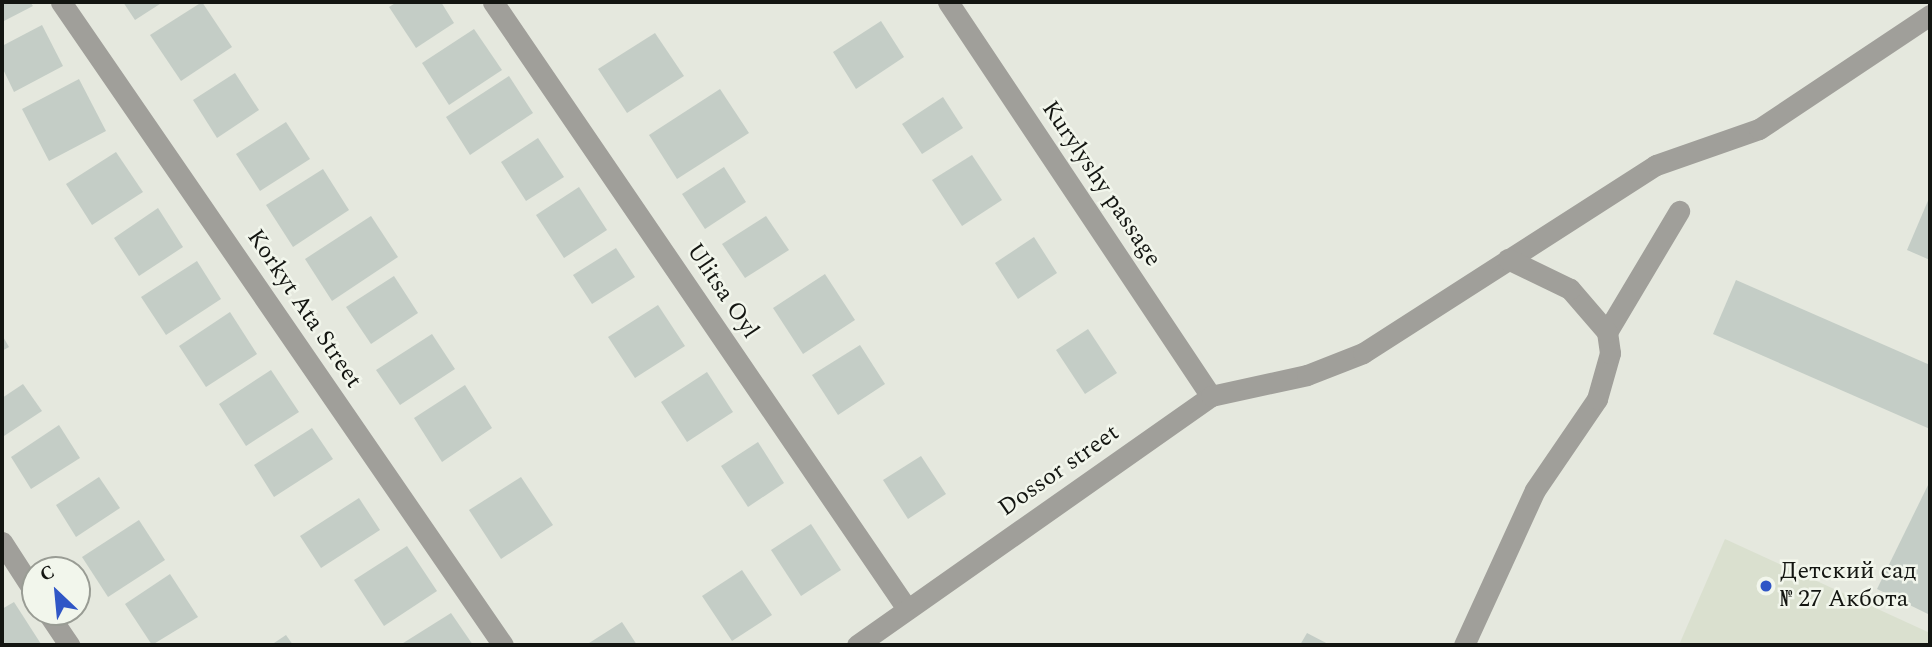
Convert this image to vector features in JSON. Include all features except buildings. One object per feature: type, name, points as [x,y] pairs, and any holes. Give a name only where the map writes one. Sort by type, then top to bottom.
[{"type":"street","name":"Korkyt Ata Street","points":[[61,2],[503,645]]},
{"type":"street","name":"Ulitsa Oyl","points":[[493,2],[907,609]]},
{"type":"street","name":"Kurylyshy passage","points":[[948,2],[1211,396]]},
{"type":"street","name":"Dossor street","points":[[857,645],[1211,396],[1307,375],[1363,353],[1507,258],[1656,165],[1759,129],[1930,15]]},
{"type":"street","points":[[1607,332],[1679,211]]},
{"type":"street","points":[[1464,645],[1535,490],[1597,398],[1610,353],[1607,332],[1570,289],[1507,258]]},
{"type":"street","points":[[2,542],[21,571]]},
{"type":"street","points":[[56,626],[69,645]]},
{"type":"shaded area","name":"Детский сад № 27 Акбота","points":[[1725,539],[1930,633],[1930,645],[1679,645]]},
{"type":"place","name":"Детский сад № 27 Акбота","points":[[1766,586]]}]
